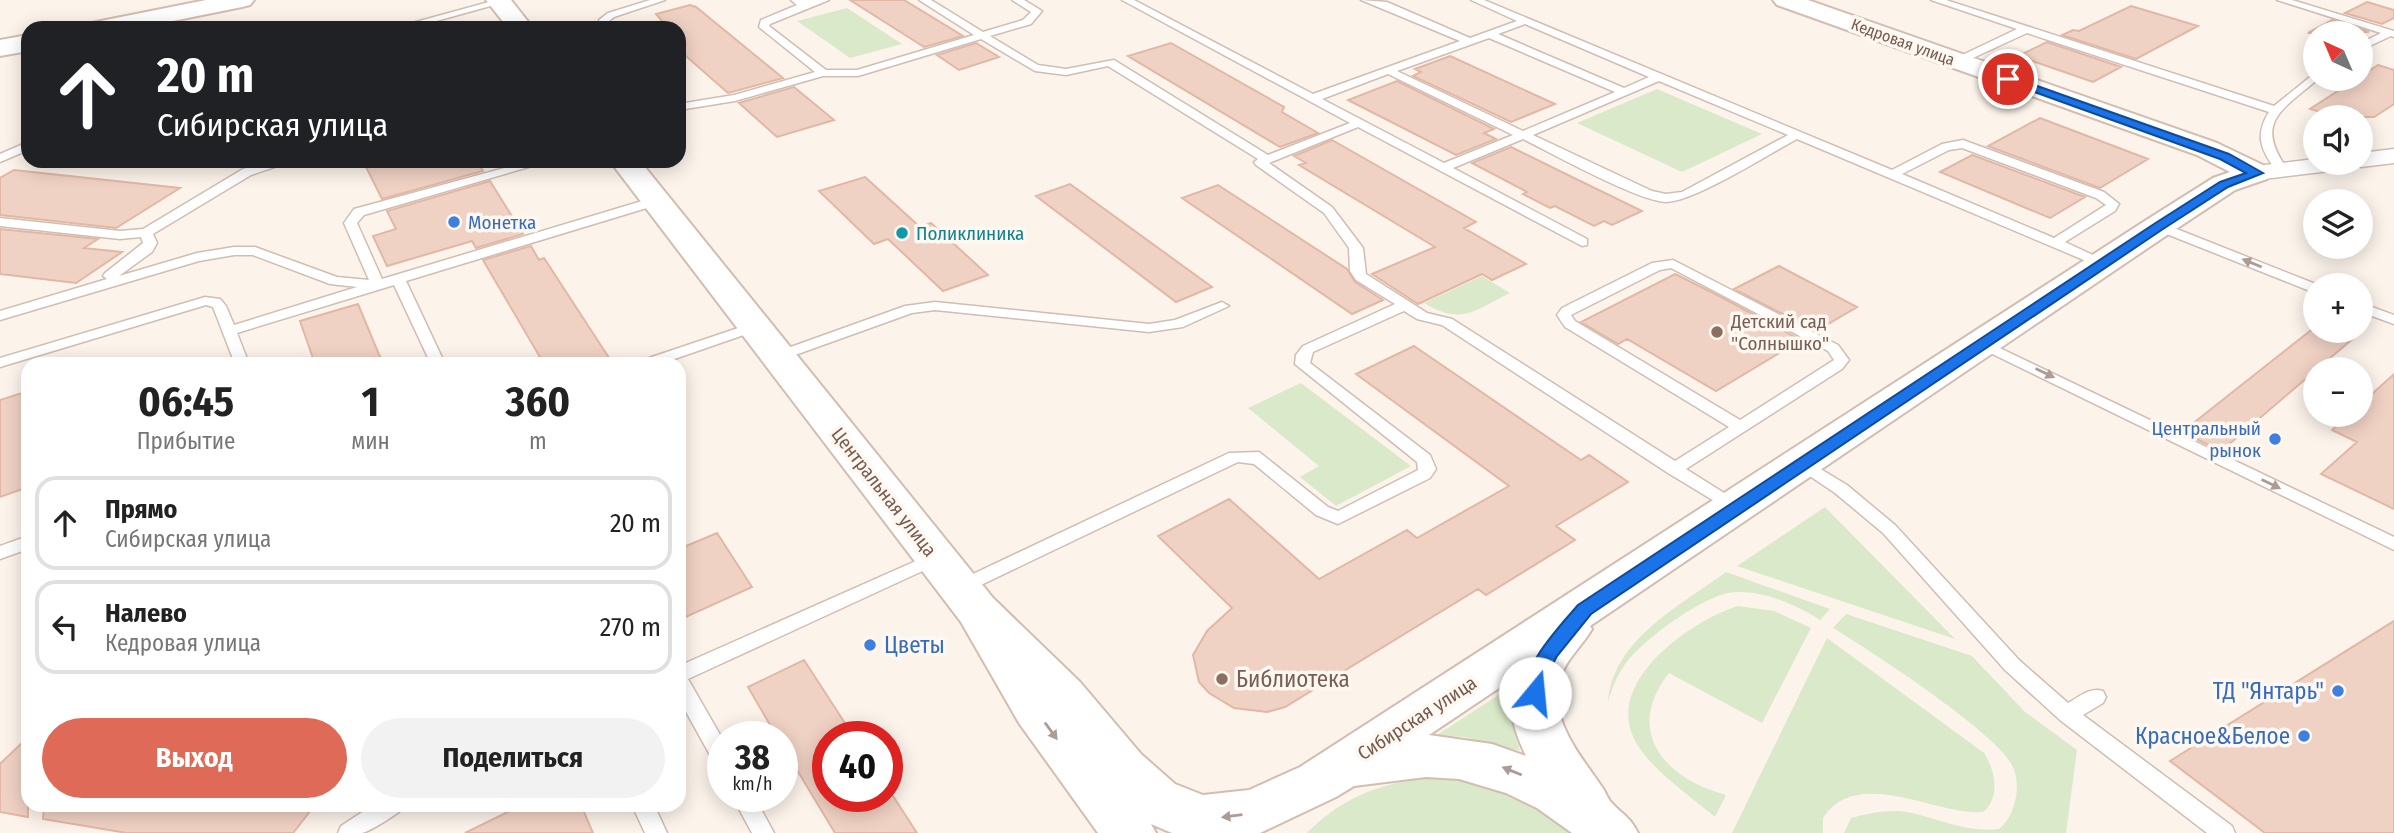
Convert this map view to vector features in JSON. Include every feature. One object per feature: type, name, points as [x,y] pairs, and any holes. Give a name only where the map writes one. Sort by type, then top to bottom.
[{"type":"street","points":[[142,21],[242,0]]},
{"type":"street","name":"Кедровая улица","points":[[1785,0],[2269,172]]},
{"type":"street","points":[[499,1],[515,21]]},
{"type":"street","points":[[0,48],[21,44]]},
{"type":"street","points":[[2373,159],[2394,156]]},
{"type":"street","name":"Центральная улица","points":[[630,168],[969,599],[1036,709],[1129,833]]},
{"type":"street","name":"Сибирская улица","points":[[1318,782],[1584,610],[2224,184],[2269,172],[2303,168]]},
{"type":"street","points":[[969,599],[1063,696],[1143,789],[1177,812],[1203,818],[1255,812],[1318,782],[1377,760],[1441,756],[1474,760],[1529,779],[1608,830]]},
{"type":"street","points":[[1584,610],[1550,651],[1540,671],[1535,693],[1537,716],[1542,736],[1557,765],[1608,830]]},
{"type":"street","points":[[1274,833],[1297,800],[1318,782]]},
{"type":"lane","points":[[604,21],[611,15],[660,0]]},
{"type":"lane","points":[[823,73],[764,27],[765,22],[800,3],[824,0]]},
{"type":"lane","points":[[923,0],[1035,68],[1066,72],[1110,62],[1265,158]]},
{"type":"lane","points":[[686,103],[735,98],[823,73],[858,73],[1027,22],[1037,11],[1017,0]]},
{"type":"lane","points":[[1127,0],[1582,242]]},
{"type":"lane","points":[[1366,0],[1384,4],[1469,41]]},
{"type":"lane","points":[[1476,0],[2103,263]]},
{"type":"lane","points":[[1936,0],[2276,110]]},
{"type":"lane","points":[[2282,0],[2392,33]]},
{"type":"lane","points":[[425,21],[499,1]]},
{"type":"lane","points":[[1312,98],[1525,21]]},
{"type":"lane","points":[[1958,61],[2026,29]]},
{"type":"lane","points":[[2373,42],[2392,33]]},
{"type":"lane","points":[[1489,34],[1625,92]]},
{"type":"lane","points":[[1389,71],[1648,194],[1665,198],[1685,195],[1798,134]]},
{"type":"lane","points":[[1445,167],[1660,76]]},
{"type":"lane","points":[[2269,172],[2264,142],[2270,119],[2276,110],[2303,86]]},
{"type":"lane","points":[[1359,123],[1260,162],[1328,210],[1356,248],[1357,271],[1361,278],[1422,316],[1447,322],[1737,509]]},
{"type":"lane","points":[[0,144],[21,144]]},
{"type":"lane","points":[[1893,174],[1946,147],[1963,144],[2100,195],[2113,204],[2111,208],[2055,243]]},
{"type":"lane","points":[[0,158],[21,148]]},
{"type":"lane","points":[[0,222],[120,235],[146,233],[247,172],[261,168]]},
{"type":"lane","points":[[378,285],[350,223],[353,217],[370,208],[517,168]]},
{"type":"lane","points":[[229,331],[656,201]]},
{"type":"lane","points":[[2158,226],[2303,284]]},
{"type":"lane","points":[[94,286],[139,257],[150,243],[146,233]]},
{"type":"lane","points":[[0,316],[197,257],[234,251],[254,251],[335,281],[378,285]]},
{"type":"lane","points":[[1674,468],[1740,427],[1837,366],[1842,360],[1839,354],[1833,348],[1673,264],[1657,266],[1564,315],[1570,324],[1740,427]]},
{"type":"lane","points":[[398,279],[435,357]]},
{"type":"lane","points":[[0,363],[205,301],[215,302],[219,306],[239,357]]},
{"type":"lane","points":[[969,599],[1235,457],[1253,456],[1260,460],[1322,511],[1338,518],[1424,474],[1428,469],[1424,458],[1302,364],[1303,355],[1308,349],[1405,305]]},
{"type":"lane","points":[[779,356],[909,309],[935,306],[1149,328],[1178,324],[1222,306]]},
{"type":"lane","points":[[2373,312],[2394,320]]},
{"type":"lane","points":[[665,357],[755,326]]},
{"type":"lane","points":[[1983,344],[2394,544]]},
{"type":"lane","points":[[1804,464],[1841,489],[1889,529],[2012,665],[2067,714],[2224,833]]},
{"type":"lane","points":[[0,553],[21,545]]},
{"type":"lane","points":[[686,672],[936,558]]},
{"type":"lane","points":[[686,694],[707,731]]},
{"type":"lane","points":[[2067,714],[2095,697]]},
{"type":"lane","points":[[349,833],[380,812]]},
{"type":"lane","points":[[646,812],[656,833]]},
{"type":"lane","points":[[752,812],[763,833]]},
{"type":"green space","points":[[847,8],[902,44],[850,58],[797,21]]},
{"type":"green space","points":[[1657,89],[1762,134],[1682,172],[1577,123]]},
{"type":"green space","points":[[1482,276],[1510,293],[1468,313],[1449,314],[1424,303]]},
{"type":"green space","points":[[1301,383],[1411,466],[1336,506],[1300,477],[1319,466],[1248,408]]},
{"type":"green space","points":[[1825,507],[1955,639],[1737,566]]},
{"type":"green space","points":[[1726,572],[1830,609],[1820,620],[1800,608],[1764,595],[1740,592],[1716,597],[1673,621],[1634,653],[1620,672],[1608,702],[1613,680],[1622,660],[1635,642],[1670,611]]},
{"type":"green space","points":[[1738,606],[1774,611],[1811,628],[1762,723],[1669,673],[1656,694],[1650,714],[1651,733],[1657,750],[1669,765],[1704,788],[1726,795],[1715,817],[1668,779],[1646,757],[1632,734],[1628,713],[1633,692],[1660,654],[1699,624]]},
{"type":"green space","points":[[1846,614],[1972,656],[2025,712],[2077,750],[2066,833],[1844,833],[1851,818],[1893,811],[1975,829],[1999,829],[2010,816],[2017,790],[2012,765],[1982,732],[1930,692],[1833,628]]},
{"type":"green space","points":[[1827,638],[1984,753],[1991,767],[1994,791],[1989,806],[1983,812],[1964,811],[1876,794],[1856,795],[1838,803],[1823,818],[1823,833],[1732,833]]},
{"type":"green space","points":[[1509,688],[1508,710],[1520,751],[1464,737],[1437,735]]},
{"type":"green space","points":[[1443,778],[1471,781],[1525,797],[1583,833],[1307,833],[1337,808],[1369,791],[1405,782]]},
{"type":"building","points":[[850,0],[904,0],[963,36],[924,47]]},
{"type":"building","points":[[2367,2],[2394,10],[2394,18],[2382,24],[2345,13]]},
{"type":"building","points":[[690,5],[696,7],[783,78],[728,93],[686,56],[686,21],[662,21],[656,14]]},
{"type":"building","points":[[2131,6],[2198,26],[2136,59],[2062,35],[2073,30],[2079,31]]},
{"type":"building","points":[[2047,42],[2121,67],[2093,82],[2018,56]]},
{"type":"building","points":[[976,43],[999,57],[959,70],[937,55]]},
{"type":"building","points":[[1171,43],[1284,107],[1282,112],[1318,133],[1280,147],[1128,56]]},
{"type":"building","points":[[1450,56],[1555,104],[1511,122],[1413,76],[1421,72],[1415,69]]},
{"type":"building","points":[[2378,65],[2394,70],[2394,104],[2374,117],[2373,105],[2316,105],[2338,91],[2373,91],[2373,68]]},
{"type":"building","points":[[1397,81],[1494,129],[1484,133],[1496,139],[1456,155],[1348,100]]},
{"type":"building","points":[[794,87],[834,120],[777,137],[739,103]]},
{"type":"building","points":[[2040,118],[2148,159],[2100,188],[1988,146]]},
{"type":"building","points":[[1332,140],[1476,222],[1464,228],[1526,264],[1492,280],[1482,274],[1418,304],[1372,274],[1435,247],[1299,165],[1306,163],[1294,156]]},
{"type":"building","points":[[1511,147],[1642,211],[1612,225],[1604,221],[1594,226],[1555,206],[1550,208],[1523,194],[1527,192],[1472,163]]},
{"type":"building","points":[[1972,155],[2085,197],[2050,218],[1940,172]]},
{"type":"building","points":[[366,168],[481,168],[483,171],[382,199]]},
{"type":"building","points":[[14,170],[180,188],[116,228],[0,215],[0,178]]},
{"type":"building","name":"Поликлиника","points":[[865,177],[920,227],[931,223],[988,275],[943,291],[888,239],[874,244],[819,191]]},
{"type":"building","name":"Монетка","points":[[490,181],[523,234],[476,248],[472,241],[387,266],[373,236],[396,229],[387,211]]},
{"type":"building","points":[[1070,184],[1212,287],[1176,302],[1036,196]]},
{"type":"building","points":[[1218,185],[1347,269],[1355,282],[1383,300],[1352,314],[1182,198]]},
{"type":"building","points":[[0,229],[98,239],[84,248],[122,252],[76,283],[0,274]]},
{"type":"building","points":[[531,246],[539,260],[544,258],[608,357],[540,357],[483,260]]},
{"type":"building","points":[[1779,266],[1857,307],[1816,331],[1734,289]]},
{"type":"building","points":[[1675,274],[1801,340],[1716,391],[1627,339],[1618,344],[1581,322]]},
{"type":"building","points":[[358,304],[380,357],[313,357],[300,321]]},
{"type":"building","points":[[2303,336],[2303,343],[2348,343],[2331,357],[2303,357],[2303,381],[2221,451],[2182,432]]},
{"type":"building","points":[[1414,346],[1581,460],[1589,455],[1628,482],[1556,526],[1575,540],[1486,595],[1478,589],[1285,707],[1267,712],[1234,708],[1209,693],[1199,682],[1193,655],[1207,631],[1232,608],[1158,536],[1229,499],[1319,579],[1407,530],[1417,538],[1509,486],[1356,374]]},
{"type":"building","points":[[2394,374],[2394,509],[2321,474],[2357,442],[2332,430],[2335,427],[2373,427],[2373,393]]},
{"type":"building","points":[[21,393],[21,490],[0,497],[0,400]]},
{"type":"building","points":[[717,533],[752,587],[686,617],[686,546]]},
{"type":"building","name":"ТД \"Янтарь\"","points":[[2394,621],[2394,833],[2265,833],[2170,761]]},
{"type":"building","points":[[804,660],[844,721],[812,721],[812,795],[798,772],[798,721],[768,721],[748,687]]},
{"type":"building","points":[[21,744],[21,812],[28,812],[28,817],[0,812],[0,764]]},
{"type":"building","points":[[903,811],[917,833],[835,833],[822,812]]},
{"type":"building","points":[[44,812],[310,812],[293,833],[127,833],[43,819]]},
{"type":"building","points":[[508,812],[584,812],[593,833],[465,833]]},
{"type":"place","name":"Монетка","points":[[454,222]]},
{"type":"place","name":"Поликлиника","points":[[902,233]]},
{"type":"place","name":"Детский сад \"Солнышко\"","points":[[1717,332]]},
{"type":"place","name":"Центральный рынок","points":[[2275,439]]},
{"type":"place","name":"Цветы","points":[[870,645]]},
{"type":"place","name":"Библиотека","points":[[1222,679]]},
{"type":"place","name":"ТД \"Янтарь\"","points":[[2338,691]]},
{"type":"place","name":"Красное&Белое","points":[[2304,736]]},
{"type":"route","points":[[1535,693],[1540,671],[1550,651],[1584,610],[2158,226],[2224,184],[2256,173],[2224,156],[2008,79]]}]
